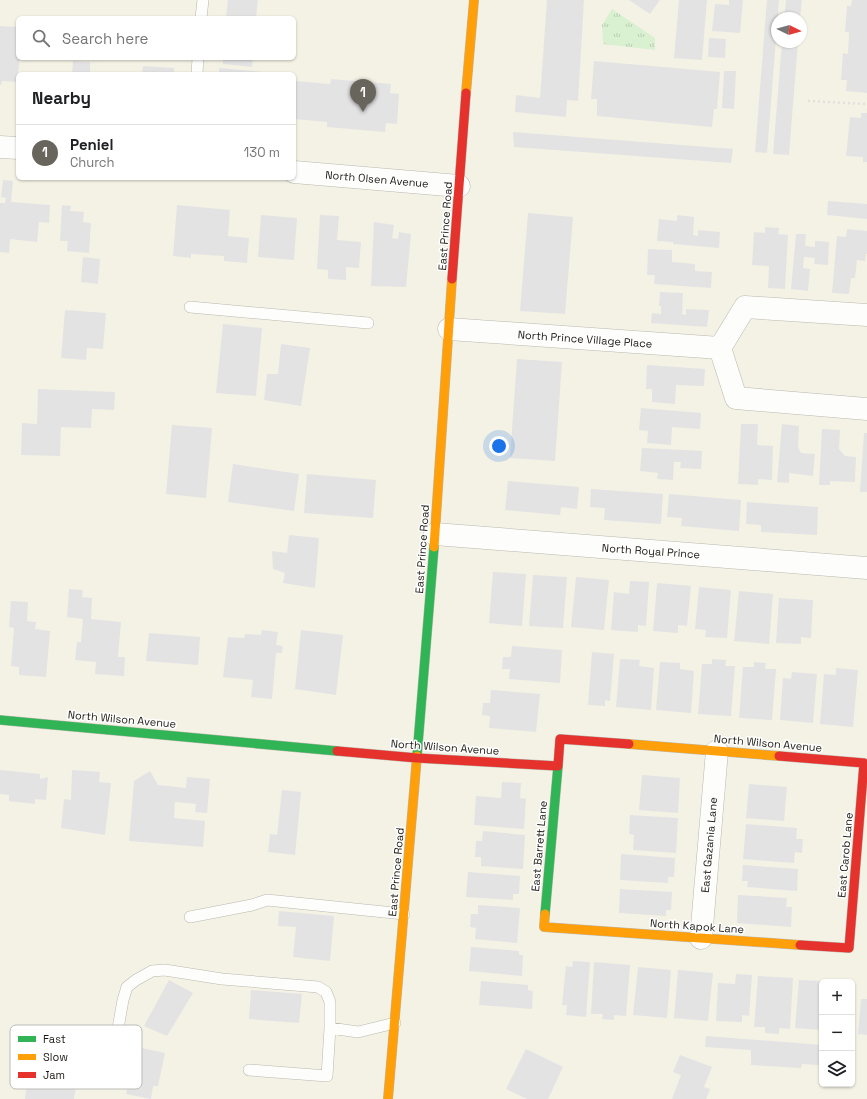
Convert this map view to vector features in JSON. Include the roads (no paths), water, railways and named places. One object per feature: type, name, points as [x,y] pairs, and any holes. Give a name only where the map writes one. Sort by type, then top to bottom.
[{"type":"street","name":"East Prince Road","points":[[388,1099],[435,534],[459,186],[474,0]]},
{"type":"street","points":[[0,147],[16,148]]},
{"type":"street","name":"North Olsen Avenue","points":[[296,172],[459,186]]},
{"type":"street","points":[[867,315],[744,306],[720,348],[736,398],[867,409]]},
{"type":"street","name":"North Prince Village Place","points":[[449,329],[720,348]]},
{"type":"street","name":"North Royal Prince","points":[[435,534],[867,568]]},
{"type":"street","name":"North Wilson Avenue","points":[[0,720],[417,758],[558,766],[560,740],[717,751],[864,764]]},
{"type":"street","name":"East Gazania Lane","points":[[700,938],[717,751]]},
{"type":"street","name":"East Carob Lane","points":[[849,948],[864,764]]},
{"type":"street","name":"East Barrett Lane","points":[[544,927],[558,766]]},
{"type":"street","name":"North Kapok Lane","points":[[544,927],[849,948]]},
{"type":"lane","points":[[201,16],[203,0]]},
{"type":"lane","points":[[197,72],[198,60]]},
{"type":"lane","points":[[190,307],[368,323]]},
{"type":"lane","points":[[190,917],[252,905],[267,900],[404,914]]},
{"type":"lane","points":[[119,1025],[123,1000],[127,988],[136,980],[152,971],[165,970],[222,978],[318,987],[326,992],[330,1002],[327,1076],[249,1070]]},
{"type":"lane","points":[[330,1028],[358,1032],[395,1023]]},
{"type":"place","name":"Peniel","points":[[363,112]]}]
